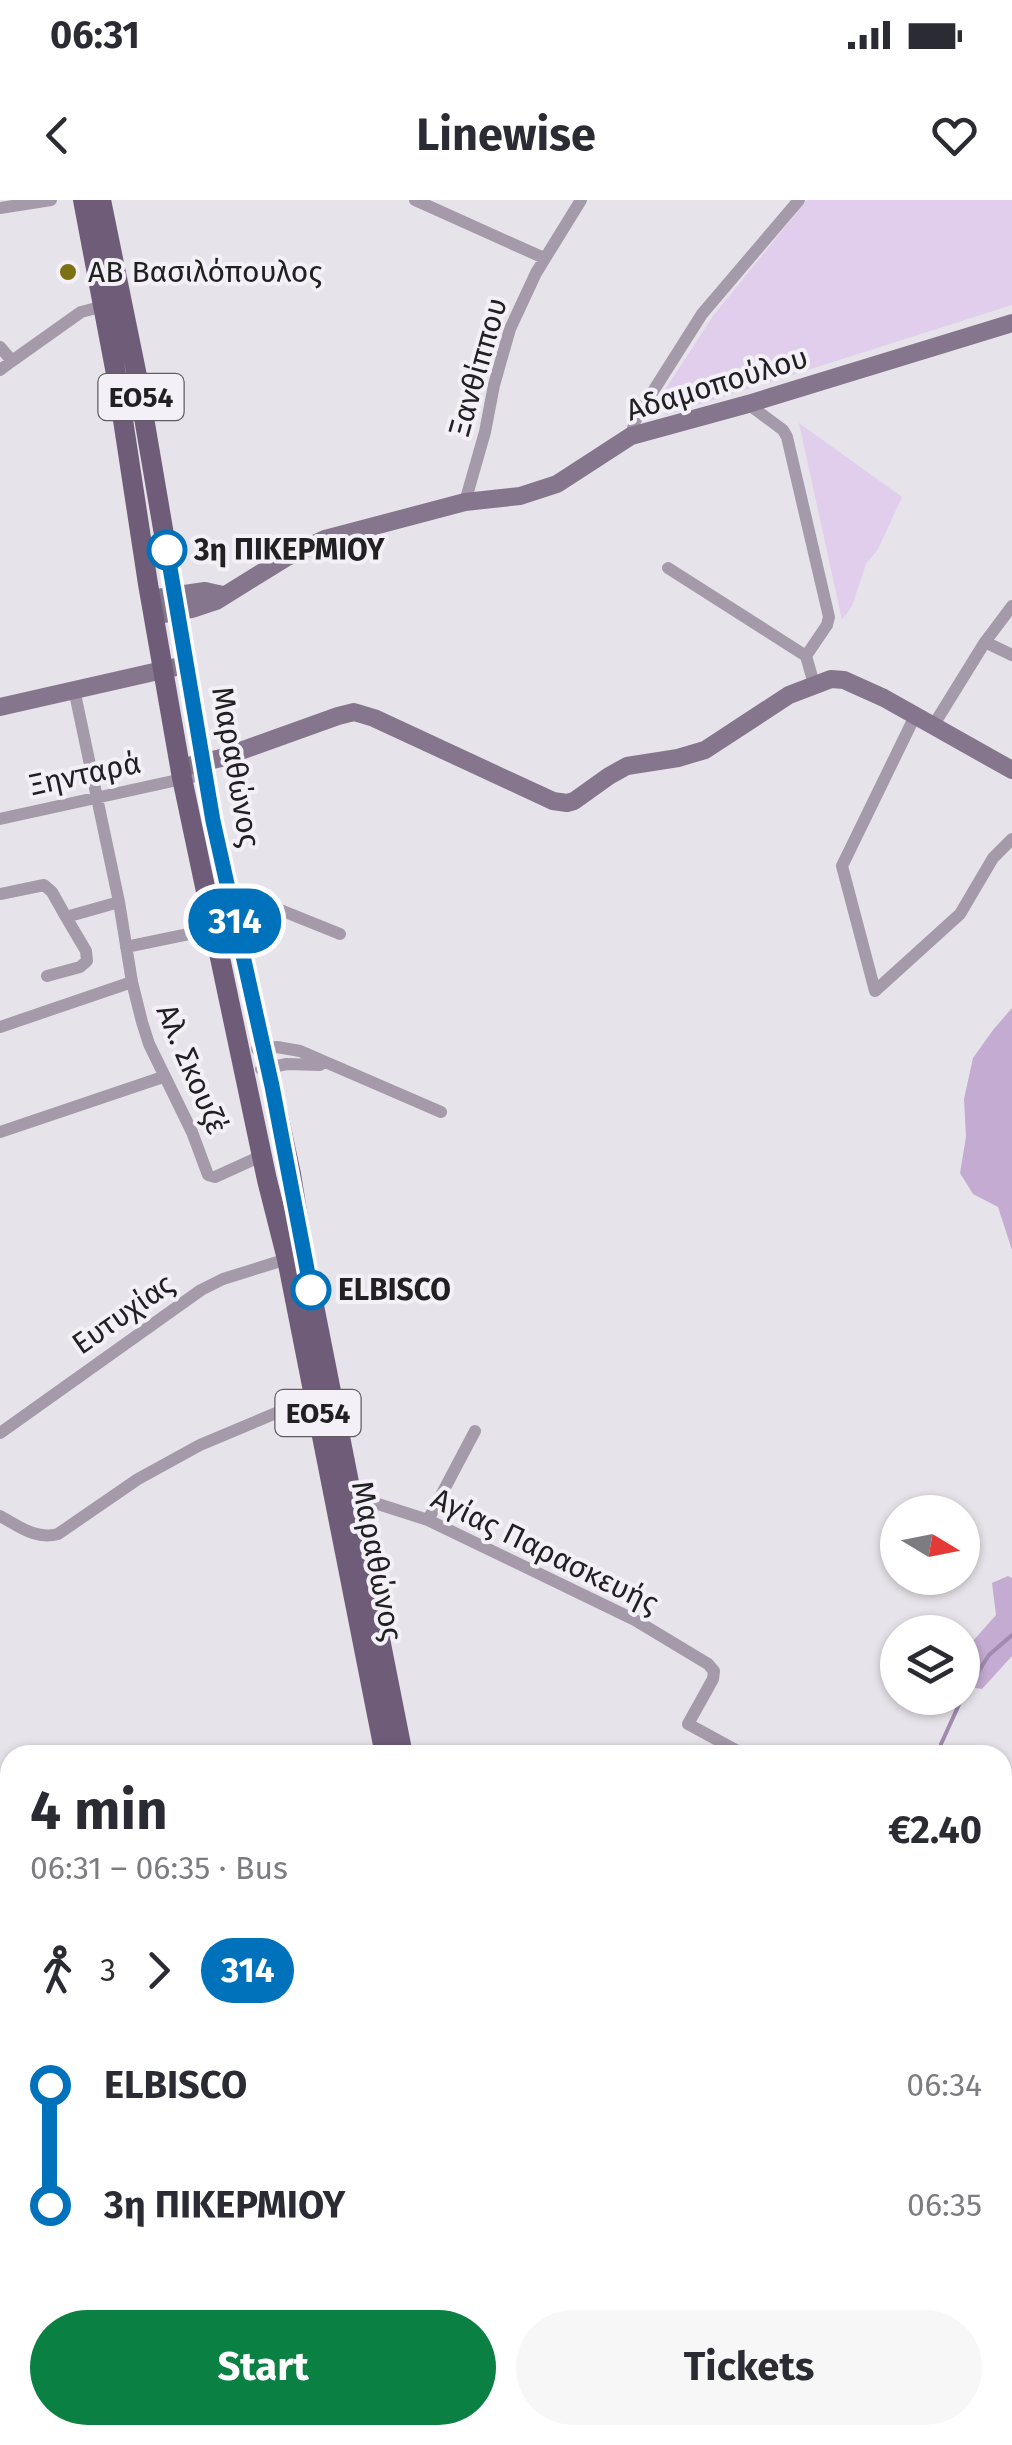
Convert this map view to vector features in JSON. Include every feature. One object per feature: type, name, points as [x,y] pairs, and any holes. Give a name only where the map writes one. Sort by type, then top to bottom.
[{"type":"main road","name":"Μαραθώνος","points":[[83,200],[181,773],[287,1259],[383,1745]]},
{"type":"main road","name":"Μαραθώνος","points":[[100,200],[136,371],[204,768],[291,1174],[401,1745]]},
{"type":"street","points":[[0,208],[51,200]]},
{"type":"street","points":[[415,200],[544,258]]},
{"type":"street","name":"Ξανθίππου","points":[[465,502],[510,328],[544,258],[581,200]]},
{"type":"street","points":[[631,436],[635,421],[702,314],[799,200]]},
{"type":"street","points":[[0,370],[81,312],[104,306]]},
{"type":"street","name":"Αδαμοπούλου","points":[[152,608],[206,591],[224,595],[287,556],[326,538],[465,502],[520,496],[544,489],[631,436],[1012,322]]},
{"type":"street","points":[[0,347],[12,360]]},
{"type":"street","points":[[748,404],[787,436],[816,562],[829,620],[806,656]]},
{"type":"street","points":[[668,568],[806,656],[814,684]]},
{"type":"street","points":[[933,726],[1012,606]]},
{"type":"street","points":[[985,642],[1012,655]]},
{"type":"street","points":[[2,703],[187,664]]},
{"type":"street","points":[[181,773],[354,712],[544,797],[566,802],[581,797],[627,766],[705,750],[789,696],[830,679],[866,689],[1012,770]]},
{"type":"street","name":"Αλ. Σκουζέ","points":[[74,689],[145,1033],[208,1175],[215,1176],[262,1156]]},
{"type":"street","points":[[915,716],[842,866],[875,992],[960,914],[993,858],[1012,839]]},
{"type":"street","name":"Ξηνταρά","points":[[0,819],[96,798],[181,773]]},
{"type":"street","points":[[0,894],[44,885],[86,951],[87,960],[80,967],[47,976]]},
{"type":"street","points":[[66,917],[119,902]]},
{"type":"street","points":[[232,906],[262,903],[340,934]]},
{"type":"street","points":[[126,947],[213,929]]},
{"type":"street","points":[[0,1027],[132,982]]},
{"type":"street","points":[[242,1062],[295,1050],[440,1112]]},
{"type":"street","points":[[242,1062],[266,1057],[334,1068]]},
{"type":"street","points":[[0,1132],[163,1076]]},
{"type":"street","name":"Ευτυχίας","points":[[0,1433],[202,1290],[223,1279],[287,1259]]},
{"type":"street","points":[[0,1516],[36,1535],[58,1534],[138,1478],[200,1445],[314,1397]]},
{"type":"street","points":[[428,1520],[475,1431]]},
{"type":"street","name":"Αγίας Παρασκευής","points":[[354,1505],[378,1504],[428,1520],[635,1620],[712,1667],[714,1674],[688,1724],[727,1745]]},
{"type":"shaded area","points":[[807,200],[1012,200],[1012,305],[666,415],[657,402],[713,316]]},
{"type":"shaded area","points":[[799,423],[902,497],[842,620]]},
{"type":"shaded area","points":[[1012,1008],[1012,1250],[998,1207],[973,1194],[960,1173],[966,1137],[964,1099],[973,1058]]},
{"type":"shaded area","points":[[1012,1578],[1012,1656],[982,1689],[980,1633],[996,1615],[992,1583]]},
{"type":"waterway","points":[[980,1669],[989,1655],[1012,1635]]},
{"type":"waterway","points":[[941,1745],[954,1715]]},
{"type":"bus line","name":"314","points":[[167,550],[213,821],[291,1174],[311,1290]]},
{"type":"place","name":"ΑΒ Βασιλόπουλος","points":[[68,272]]},
{"type":"place","name":"3η ΠΙΚΕΡΜΙΟΥ","points":[[167,550]]},
{"type":"place","name":"ELBISCO","points":[[311,1290]]}]
